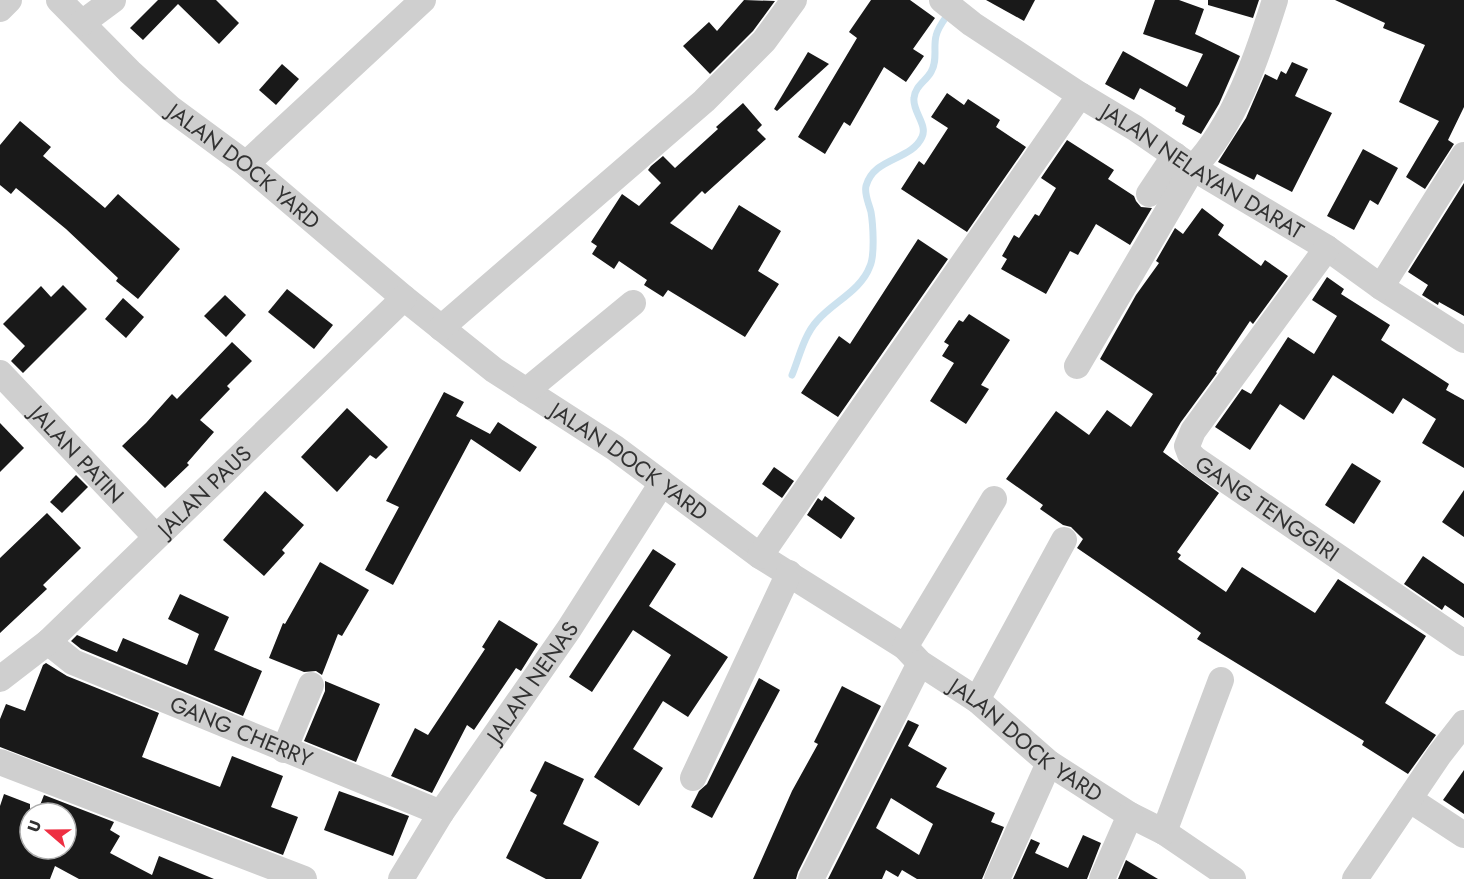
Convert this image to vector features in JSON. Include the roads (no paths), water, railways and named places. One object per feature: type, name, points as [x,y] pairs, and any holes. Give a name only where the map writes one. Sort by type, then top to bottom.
[{"type":"street","points":[[0,9],[9,0]]},
{"type":"street","name":"JALAN DOCK YARD","points":[[59,0],[130,72],[170,108],[246,164],[404,298],[494,370],[615,448],[760,555],[913,655],[977,700],[1049,762],[1130,815],[1164,832],[1233,879]]},
{"type":"street","points":[[82,23],[113,0]]},
{"type":"street","points":[[246,164],[423,0]]},
{"type":"street","points":[[441,328],[704,101],[764,40],[794,0]]},
{"type":"street","points":[[1149,194],[1184,161],[1209,151],[1242,90],[1275,0]]},
{"type":"street","name":"JALAN NELAYAN DARAT","points":[[943,1],[972,24],[1080,95],[1327,248],[1381,287],[1464,340]]},
{"type":"street","points":[[760,555],[1080,95]]},
{"type":"street","points":[[1381,287],[1464,155]]},
{"type":"street","points":[[1077,366],[1184,161]]},
{"type":"street","name":"GANG TENGGIRI","points":[[1327,248],[1193,431],[1187,446],[1195,459],[1464,644]]},
{"type":"street","name":"JALAN PAUS","points":[[0,679],[48,642],[155,536],[404,298]]},
{"type":"street","points":[[526,391],[633,303]]},
{"type":"street","name":"JALAN PATIN","points":[[0,373],[155,536]]},
{"type":"street","name":"JALAN NENAS","points":[[401,879],[441,813],[569,629],[662,483]]},
{"type":"street","points":[[811,879],[913,655],[994,499]]},
{"type":"street","points":[[977,700],[1064,540]]},
{"type":"street","points":[[693,778],[789,573]]},
{"type":"street","name":"GANG CHERRY","points":[[48,642],[73,662],[441,813]]},
{"type":"street","points":[[1164,832],[1221,680]]},
{"type":"street","points":[[284,750],[311,685]]},
{"type":"street","points":[[1355,879],[1464,723]]},
{"type":"street","points":[[0,762],[304,879]]},
{"type":"street","points":[[997,879],[1049,762]]},
{"type":"street","points":[[1409,799],[1464,835]]},
{"type":"street","points":[[1102,879],[1130,815]]},
{"type":"waterway","points":[[792,375],[812,327],[860,282],[870,266],[873,255],[873,231],[866,186],[877,169],[910,151],[922,137],[923,128],[915,108],[915,94],[933,68],[937,33],[949,13]]}]
